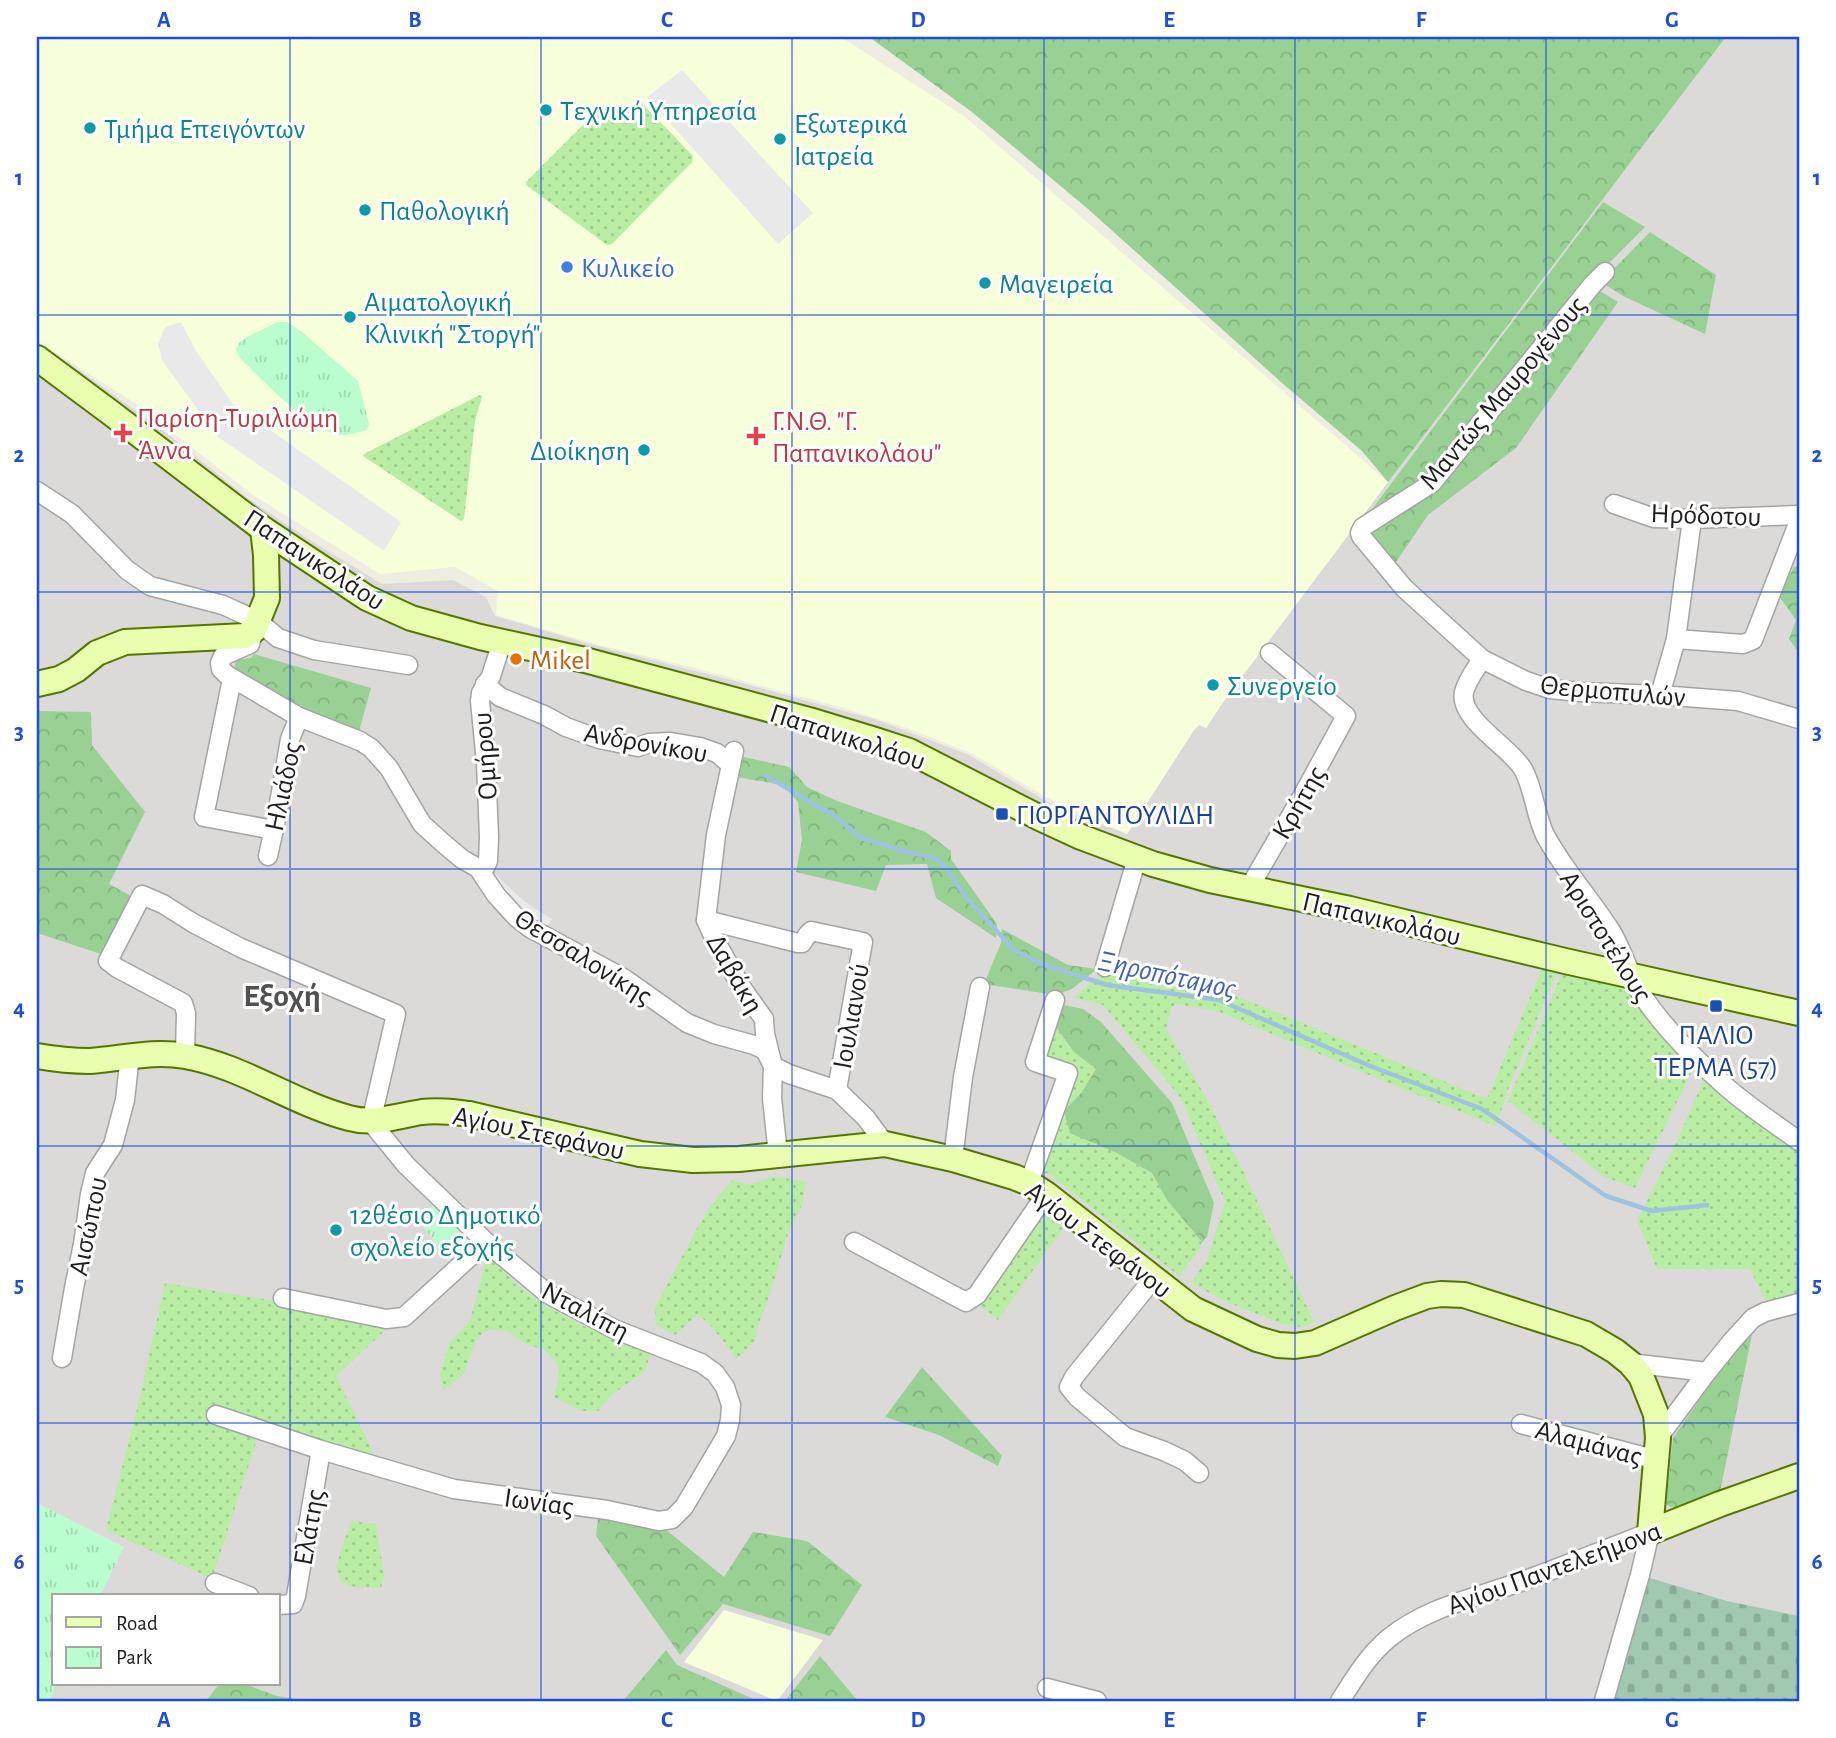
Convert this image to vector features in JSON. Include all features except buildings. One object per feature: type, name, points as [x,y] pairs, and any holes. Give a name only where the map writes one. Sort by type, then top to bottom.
[{"type":"street","name":"Μαντώς Μαυρογένους","points":[[1361,530],[1432,483],[1605,272]]},
{"type":"street","name":"Παπανικολάου","points":[[37,358],[263,529],[366,598],[427,623],[585,660],[809,720],[909,751],[1082,837],[1137,858],[1210,880],[1350,909],[1799,1013]]},
{"type":"street","points":[[37,491],[72,514],[127,570],[150,586],[223,604],[278,638],[314,650],[408,665]]},
{"type":"street","name":"Ηρόδοτου","points":[[1614,504],[1654,518],[1799,515]]},
{"type":"street","points":[[1660,695],[1676,639],[1692,519]]},
{"type":"street","points":[[1676,639],[1743,644],[1753,640],[1799,521]]},
{"type":"street","points":[[263,529],[267,598],[250,644],[223,656],[220,663],[221,669],[232,679],[204,817],[274,830]]},
{"type":"street","name":"Θερμοπυλών","points":[[1361,530],[1361,536],[1404,587],[1482,659],[1526,681],[1550,689],[1580,692],[1738,701],[1799,719]]},
{"type":"street","points":[[37,684],[59,679],[76,670],[97,653],[125,642],[245,636],[256,625]]},
{"type":"street","name":"Ομήρου","points":[[482,873],[488,861],[489,837],[481,692],[491,676],[502,642]]},
{"type":"street","name":"Κρήτης","points":[[1249,888],[1346,716],[1270,653]]},
{"type":"street","name":"Αριστοτέλους","points":[[1482,659],[1465,688],[1463,695],[1466,709],[1522,768],[1544,832],[1559,859],[1613,934],[1630,975],[1650,1006],[1701,1064],[1724,1085],[1799,1141]]},
{"type":"street","name":"Θεσσαλονίκης","points":[[232,679],[299,717],[371,748],[389,768],[422,824],[443,844],[478,868],[496,895],[530,928],[625,979],[687,1023],[754,1045],[765,1050],[773,1066],[837,1090],[866,1118],[885,1144]]},
{"type":"street","name":"Ανδρονίκου","points":[[485,684],[500,696],[566,727],[599,739],[638,747],[659,742],[681,744],[733,758]]},
{"type":"street","name":"Ηλιάδος","points":[[268,856],[290,739],[299,717]]},
{"type":"street","name":"Δαβάκη","points":[[733,758],[713,854],[706,920],[741,988],[764,1019],[773,1066],[772,1098],[778,1155]]},
{"type":"street","points":[[1105,967],[1137,858]]},
{"type":"street","points":[[185,1056],[186,1013],[183,1003],[108,961],[142,895],[241,948],[396,1014],[371,1122]]},
{"type":"street","name":"Ιουλιανού","points":[[706,920],[797,943],[802,943],[811,931],[863,942],[837,1090]]},
{"type":"street","points":[[953,1158],[963,1077],[980,987]]},
{"type":"street","points":[[854,1242],[966,1302],[974,1299],[1038,1188],[1068,1073],[1035,1062],[1055,1000]]},
{"type":"street","name":"Αγίου Στεφάνου","points":[[37,1056],[89,1061],[130,1055],[185,1056],[217,1065],[349,1119],[371,1122],[424,1112],[446,1111],[640,1154],[693,1160],[739,1159],[885,1144],[953,1158],[1038,1188],[1193,1309],[1257,1339],[1278,1345],[1315,1343],[1395,1308],[1427,1296],[1441,1294],[1464,1295],[1587,1334],[1615,1351],[1641,1376],[1656,1414],[1658,1449],[1650,1532],[1604,1701]]},
{"type":"street","name":"Αισώπου","points":[[62,1359],[90,1194],[95,1173],[113,1145],[125,1100],[130,1055]]},
{"type":"street","name":"Νταλίπη","points":[[371,1122],[406,1165],[486,1242],[548,1294],[614,1329],[701,1363],[715,1373],[724,1387]]},
{"type":"street","points":[[283,1298],[386,1318],[404,1317],[486,1242]]},
{"type":"street","points":[[1153,1279],[1074,1377],[1069,1387],[1125,1437],[1185,1461],[1199,1474]]},
{"type":"street","points":[[1658,1449],[1707,1372],[1753,1318],[1799,1303]]},
{"type":"street","points":[[1630,1363],[1707,1372]]},
{"type":"street","name":"Ιωνίας","points":[[216,1415],[321,1450],[454,1489],[607,1510],[652,1520],[672,1519],[688,1501],[726,1436],[731,1405],[724,1387]]},
{"type":"street","name":"Αλαμάνας","points":[[1521,1424],[1658,1449]]},
{"type":"street","name":"Ελάτης","points":[[286,1605],[321,1450]]},
{"type":"street","name":"Αγίου Παντελεήμονα","points":[[1340,1701],[1371,1656],[1386,1640],[1414,1621],[1442,1608],[1520,1582],[1799,1475]]},
{"type":"street","points":[[215,1583],[244,1594]]},
{"type":"street","points":[[1047,1688],[1097,1701]]},
{"type":"shaded area","name":"Γ.Ν.Θ. \"Γ. Παπανικολάου\"","points":[[37,37],[841,37],[965,117],[1388,482],[1206,728],[1199,725],[1194,730],[1127,834],[1046,797],[973,754],[907,728],[840,707],[599,645],[496,615],[498,591],[455,567],[380,574],[253,495],[135,403],[37,341]]},
{"type":"shaded area","name":"Εξοχή","points":[[1726,37],[1799,37],[1799,1701],[37,1701],[37,342],[168,434],[246,497],[382,584],[453,580],[486,597],[495,616],[586,643],[877,720],[969,755],[1058,808],[1127,834],[1194,730],[1199,724],[1206,727]]},
{"type":"shaded area","points":[[682,70],[813,213],[778,244],[647,97]]},
{"type":"shaded area","points":[[181,322],[196,351],[233,404],[401,522],[384,551],[218,437],[163,362],[158,344],[165,327]]},
{"type":"shaded area","points":[[495,874],[525,902],[552,919],[544,931],[519,915],[492,877]]},
{"type":"shaded area","points":[[724,1610],[823,1640],[777,1701],[684,1662]]},
{"type":"green space","points":[[869,37],[1726,37],[1388,482],[1362,451],[1088,209],[972,112]]},
{"type":"green space","points":[[641,102],[693,156],[692,162],[612,244],[607,245],[526,185],[526,182],[595,113]]},
{"type":"green space","points":[[1603,202],[1645,227],[1597,275],[1429,479],[1369,513]]},
{"type":"green space","points":[[1650,232],[1716,275],[1705,334],[1625,297],[1601,282]]},
{"type":"green space","points":[[1595,288],[1618,302],[1516,448],[1428,515],[1392,568],[1365,532],[1435,487]]},
{"type":"green space","points":[[278,322],[287,322],[302,332],[358,381],[369,424],[367,430],[339,435],[314,424],[286,402],[239,357],[236,349],[240,342]]},
{"type":"green space","points":[[480,395],[482,397],[475,421],[464,519],[461,521],[363,456],[364,454]]},
{"type":"green space","points":[[1799,565],[1799,653],[1789,639],[1796,620],[1779,596],[1794,567]]},
{"type":"green space","points":[[254,654],[371,688],[358,735],[233,673],[236,660],[251,658]]},
{"type":"green space","points":[[37,711],[91,712],[92,745],[145,812],[109,884],[133,897],[101,954],[37,933]]},
{"type":"green space","points":[[735,755],[789,767],[807,787],[837,801],[926,832],[951,851],[951,859],[997,924],[996,938],[936,898],[927,864],[886,865],[876,891],[796,872],[802,840],[798,802],[783,785],[730,776]]},
{"type":"green space","points":[[1002,929],[1068,965],[1097,969],[1072,989],[1055,995],[984,984],[1001,943]]},
{"type":"green space","points":[[1544,964],[1559,967],[1509,1087],[1496,1126],[1217,1011],[1176,1004],[1171,1008],[1166,1029],[1208,1101],[1314,1322],[1301,1327],[1282,1324],[1227,1302],[1191,1283],[1208,1258],[1225,1202],[1181,1098],[1103,1005],[1074,998],[1104,971],[1224,991],[1487,1099]]},
{"type":"green space","points":[[1563,971],[1629,986],[1695,1065],[1635,1188],[1605,1177],[1508,1101]]},
{"type":"green space","points":[[1059,1004],[1083,1009],[1101,1022],[1172,1103],[1214,1203],[1207,1237],[1202,1242],[1167,1200],[1152,1173],[1117,1153],[1070,1133],[1064,1111],[1082,1092],[1096,1069],[1074,1052],[1056,1027]]},
{"type":"green space","points":[[1056,1027],[1074,1052],[1096,1069],[1082,1092],[1064,1111],[1117,1153],[1152,1173],[1167,1200],[1202,1242],[1179,1276],[1049,1174],[1040,1171],[1078,1070],[1047,1057]]},
{"type":"green space","points":[[1704,1079],[1799,1153],[1799,1291],[1796,1295],[1767,1303],[1750,1269],[1657,1269],[1637,1221]]},
{"type":"green space","points":[[773,1176],[806,1182],[802,1205],[790,1228],[755,1340],[737,1359],[698,1314],[675,1335],[656,1325],[655,1307],[711,1206],[732,1180],[749,1185]]},
{"type":"green space","points":[[434,1202],[470,1240],[448,1261],[421,1223]]},
{"type":"green space","points":[[1044,1210],[1065,1225],[998,1320],[977,1303]]},
{"type":"green space","points":[[487,1256],[498,1261],[514,1283],[546,1306],[585,1327],[608,1334],[650,1354],[645,1371],[610,1396],[598,1411],[581,1411],[554,1397],[558,1382],[558,1365],[546,1351],[522,1342],[508,1331],[490,1329],[477,1338],[464,1373],[443,1391],[440,1372],[450,1342],[470,1321]]},
{"type":"green space","points":[[165,1283],[394,1322],[336,1376],[375,1457],[262,1424],[212,1579],[106,1530],[139,1402]]},
{"type":"green space","points":[[1755,1320],[1720,1492],[1671,1507],[1666,1504],[1673,1438]]},
{"type":"green space","points":[[922,1367],[1002,1456],[998,1466],[939,1435],[885,1417]]},
{"type":"green space","points":[[37,1503],[124,1547],[101,1594],[52,1594],[52,1686],[56,1686],[49,1701],[37,1697]]},
{"type":"green space","points":[[598,1517],[659,1524],[724,1577],[753,1532],[807,1541],[862,1585],[830,1636],[723,1604],[680,1655],[596,1536]]},
{"type":"green space","points":[[351,1521],[376,1524],[384,1576],[381,1588],[355,1587],[341,1582],[336,1566]]},
{"type":"green space","points":[[1640,1575],[1727,1601],[1799,1616],[1799,1701],[1610,1701]]},
{"type":"green space","points":[[666,1650],[677,1665],[758,1701],[623,1701]]},
{"type":"green space","points":[[820,1656],[858,1701],[785,1701]]},
{"type":"green space","points":[[217,1686],[250,1686],[277,1696],[309,1701],[206,1701]]},
{"type":"waterway","name":"Ξηροπόταμος","points":[[765,775],[836,817],[861,838],[933,857],[946,868],[965,896],[1014,950],[1039,963],[1107,985],[1219,1000],[1370,1066],[1482,1109],[1606,1196],[1652,1211],[1707,1205]]},
{"type":"place","name":"Τεχνική Υπηρεσία","points":[[546,110]]},
{"type":"place","name":"Τμήμα Επειγόντων","points":[[90,128]]},
{"type":"place","name":"Εξωτερικά Ιατρεία","points":[[780,139]]},
{"type":"place","name":"Παθολογική","points":[[365,210]]},
{"type":"place","name":"Κυλικείο","points":[[567,267]]},
{"type":"place","name":"Μαγειρεία","points":[[985,283]]},
{"type":"place","name":"Αιματολογική Κλινική \"Στοργή\"","points":[[350,317]]},
{"type":"place","name":"Παρίση-Τυριλιώμη Άννα","points":[[123,433]]},
{"type":"place","name":"Γ.Ν.Θ. \"Γ. Παπανικολάου\"","points":[[756,436]]},
{"type":"place","name":"Διοίκηση","points":[[644,450]]},
{"type":"place","name":"Mikel","points":[[516,659]]},
{"type":"place","name":"Συνεργείο","points":[[1213,685]]},
{"type":"place","name":"ΓΙΟΡΓΑΝΤΟΥΛΙΔΗ","points":[[1002,814]]},
{"type":"place","name":"ΠΑΛΙΟ ΤΕΡΜΑ (57)","points":[[1716,1006]]},
{"type":"place","name":"12θέσιο Δημοτικό σχολείο εξοχής","points":[[336,1230]]},
{"type":"district","name":"Εξοχή","points":[[282,995]]}]
